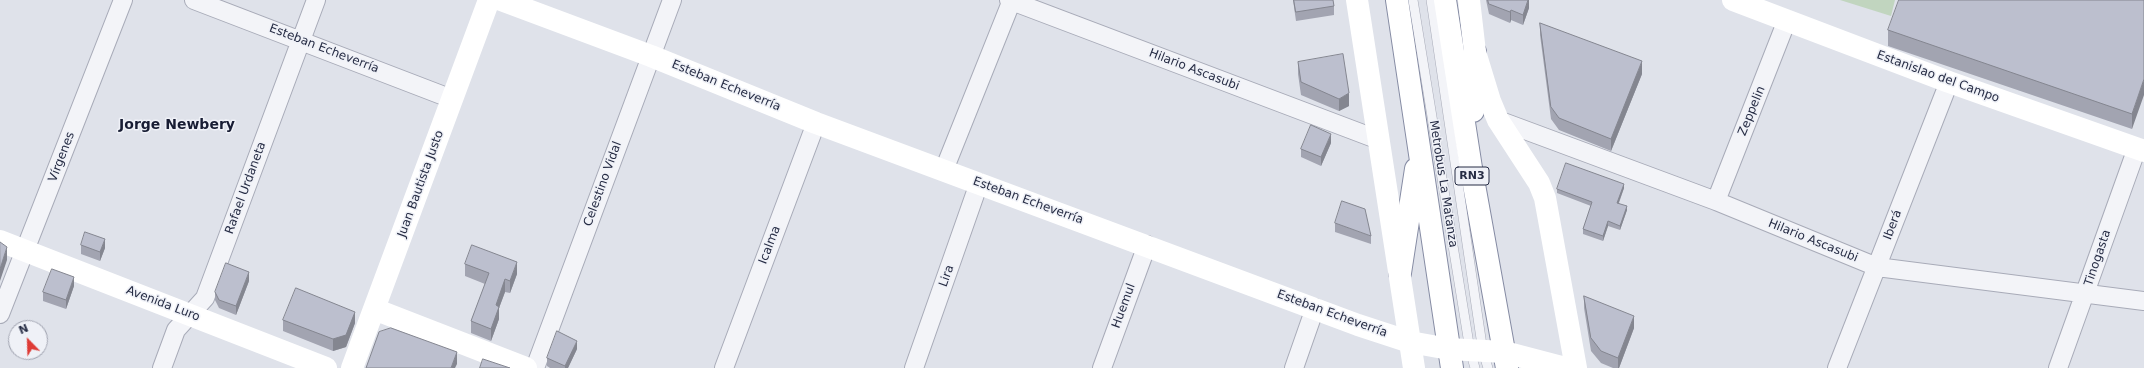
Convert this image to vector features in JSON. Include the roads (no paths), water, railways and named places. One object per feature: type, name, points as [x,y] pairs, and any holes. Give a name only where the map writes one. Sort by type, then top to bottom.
[{"type":"main road","name":"Juan Bautista Justo","points":[[352,368],[489,0]]},
{"type":"main road","name":"Esteban Echeverría","points":[[501,0],[650,56],[816,123],[1410,342],[1479,359],[1565,368]]},
{"type":"main road","points":[[1357,0],[1414,368]]},
{"type":"main road","points":[[1397,0],[1419,148],[1479,359]]},
{"type":"main road","name":"RN3","points":[[1446,0],[1471,168],[1479,359]]},
{"type":"main road","points":[[1468,0],[1475,52],[1471,168]]},
{"type":"main road","name":"Estanislao del Campo","points":[[1733,0],[1949,82],[2140,150]]},
{"type":"main road","points":[[1475,52],[1498,120],[1539,183],[1545,198],[1576,368]]},
{"type":"main road","points":[[1400,273],[1419,148]]},
{"type":"main road","name":"Avenida Luro","points":[[0,241],[191,314],[326,368]]},
{"type":"main road","points":[[374,309],[526,368]]},
{"type":"street","name":"Vírgenes","points":[[0,314],[123,0]]},
{"type":"street","name":"Esteban Echeverría","points":[[194,0],[452,99]]},
{"type":"street","name":"Rafael Urdaneta","points":[[162,368],[176,330],[205,298],[316,0]]},
{"type":"street","name":"Celestino Vidal","points":[[535,368],[672,0]]},
{"type":"street","name":"Hilario Ascasubi","points":[[1011,0],[1379,140]]},
{"type":"street","points":[[944,170],[1011,0]]},
{"type":"street","name":"Zeppelin","points":[[1716,200],[1787,20]]},
{"type":"street","name":"Iberá","points":[[1837,368],[1949,82]]},
{"type":"street","name":"Hilario Ascasubi","points":[[1498,120],[1716,200],[1877,267],[2144,301]]},
{"type":"street","name":"Icalma","points":[[724,368],[816,123]]},
{"type":"street","name":"Tinogasta","points":[[2058,368],[2140,150]]},
{"type":"street","name":"Lira","points":[[914,368],[979,183]]},
{"type":"street","name":"Huemul","points":[[1102,368],[1147,245]]},
{"type":"street","points":[[1294,368],[1315,308]]},
{"type":"lane","name":"Metrobus La Matanza","points":[[1412,0],[1479,359]]},
{"type":"lane","name":"Metrobus La Matanza","points":[[1431,0],[1479,359]]},
{"type":"district","name":"Jorge Newbery","points":[[177,125]]}]
